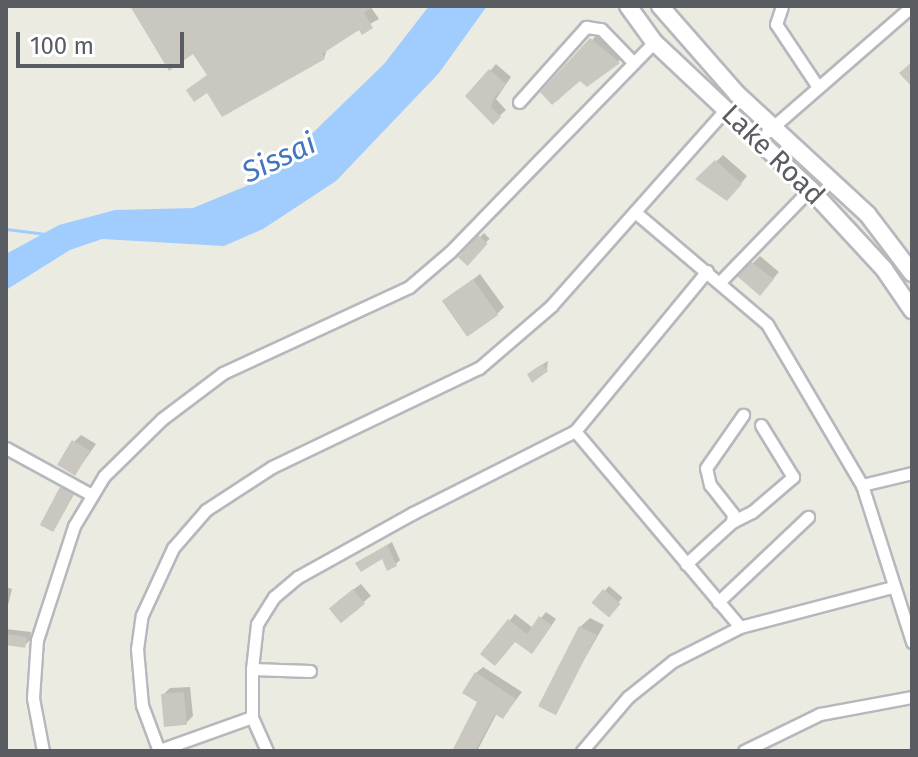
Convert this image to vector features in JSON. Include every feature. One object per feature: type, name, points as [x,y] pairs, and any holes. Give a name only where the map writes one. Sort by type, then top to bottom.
[{"type":"main road","name":"Lake Road","points":[[628,6],[654,42],[810,189],[884,269],[912,310]]},
{"type":"main road","name":"Lake Road","points":[[660,6],[773,127],[868,215],[912,273]]},
{"type":"street","points":[[782,6],[776,24],[818,87]]},
{"type":"street","points":[[759,139],[912,6]]},
{"type":"street","points":[[519,102],[586,27],[601,29],[634,63]]},
{"type":"street","points":[[43,751],[33,698],[37,640],[54,581],[90,494],[162,419],[223,373],[409,287],[450,252],[654,42]]},
{"type":"street","points":[[252,717],[159,751],[142,705],[137,649],[142,615],[173,548],[206,510],[272,467],[479,368],[551,306],[727,108]]},
{"type":"street","points":[[720,282],[810,189]]},
{"type":"street","points":[[635,212],[767,324],[846,450],[862,485],[912,642]]},
{"type":"street","points":[[267,751],[252,717],[252,669],[257,624],[274,597],[298,577],[575,431],[707,271]]},
{"type":"street","points":[[732,522],[733,514],[710,485],[706,468],[743,415]]},
{"type":"street","points":[[686,564],[732,522],[752,512],[793,477],[761,425]]},
{"type":"street","points":[[575,431],[740,627]]},
{"type":"street","points":[[6,448],[90,494]]},
{"type":"street","points":[[862,485],[912,473]]},
{"type":"street","points":[[718,602],[808,517]]},
{"type":"street","points":[[582,751],[628,697],[673,661],[740,627],[892,587]]},
{"type":"street","points":[[252,669],[310,671]]},
{"type":"street","points":[[744,751],[820,714],[912,697]]},
{"type":"water","points":[[429,6],[487,6],[439,73],[336,181],[263,229],[224,246],[102,239],[70,250],[6,290],[6,254],[59,225],[115,210],[193,208],[266,178],[384,64]]},
{"type":"building","points":[[130,6],[373,6],[364,13],[373,28],[362,35],[359,30],[322,54],[325,59],[222,117],[207,93],[194,102],[186,90],[207,75],[193,54],[169,71]]},
{"type":"building","points":[[590,38],[620,63],[587,87],[580,81],[552,105],[540,92]]},
{"type":"building","points":[[912,62],[912,87],[899,73]]},
{"type":"building","points":[[489,69],[506,84],[494,98],[491,107],[501,117],[493,125],[465,96]]},
{"type":"building","points":[[715,160],[742,184],[727,201],[695,179]]},
{"type":"building","points":[[478,235],[488,244],[468,266],[458,257]]},
{"type":"building","points":[[751,262],[774,279],[760,296],[737,276]]},
{"type":"building","points":[[473,279],[498,315],[467,337],[442,301]]},
{"type":"building","points":[[543,364],[548,371],[532,383],[527,374]]},
{"type":"building","points":[[72,440],[90,451],[75,476],[57,465]]},
{"type":"building","points":[[60,487],[73,494],[53,532],[40,525]]},
{"type":"building","points":[[387,545],[397,566],[387,571],[382,559],[361,572],[355,563]]},
{"type":"building","points":[[353,589],[365,604],[341,623],[329,609]]},
{"type":"building","points":[[603,589],[621,604],[609,618],[591,603]]},
{"type":"building","points":[[539,616],[552,625],[532,654],[515,642],[495,666],[480,654],[508,619],[527,634]]},
{"type":"building","points":[[579,626],[597,635],[556,715],[538,706]]},
{"type":"building","points":[[6,634],[27,637],[25,648],[6,645]]},
{"type":"building","points":[[475,672],[516,699],[503,719],[495,714],[475,751],[452,751],[477,702],[462,693]]},
{"type":"building","points":[[184,692],[187,725],[164,727],[161,694]]},
{"type":"waterway","points":[[6,229],[46,234]]},
{"type":"water label","name":"Sissai","points":[[279,158]]}]
